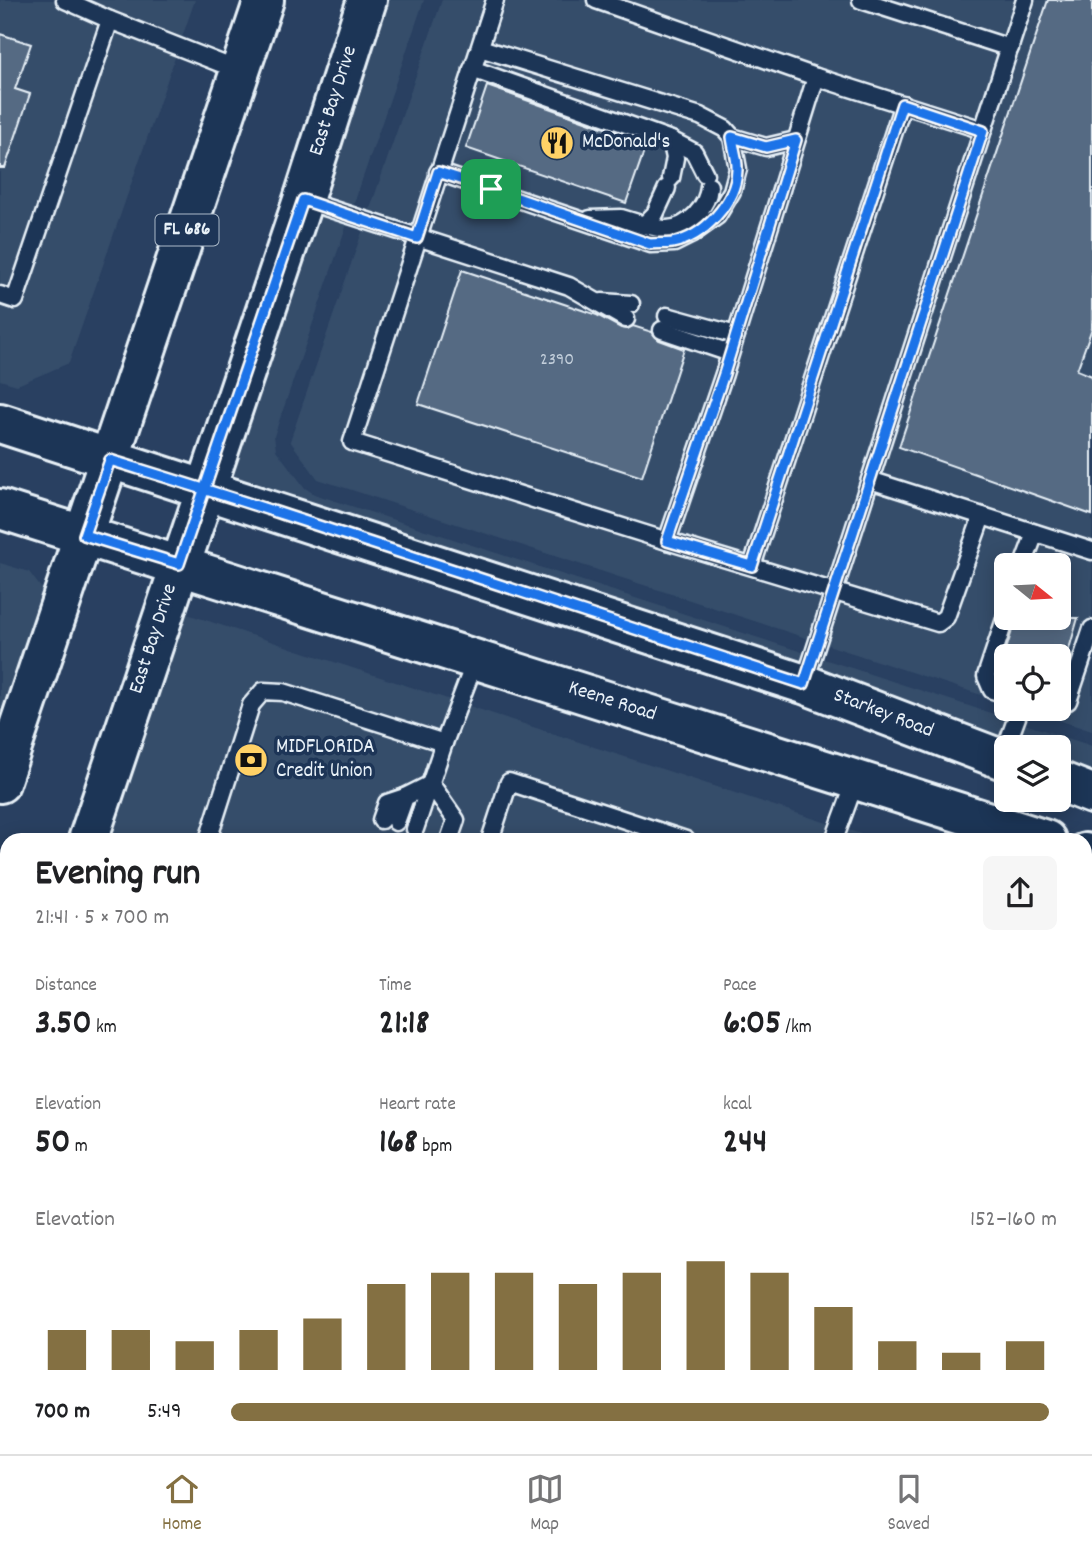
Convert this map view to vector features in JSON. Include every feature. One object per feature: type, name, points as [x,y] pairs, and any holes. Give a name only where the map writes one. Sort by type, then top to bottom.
[{"type":"main road","name":"FL 686","points":[[0,783],[264,0]]},
{"type":"main road","name":"East Bay Drive","points":[[90,833],[303,200],[367,0]]},
{"type":"main road","name":"Starkey Road","points":[[0,423],[804,684],[994,750]]},
{"type":"main road","points":[[0,509],[179,564]]},
{"type":"main road","name":"Keene Road","points":[[179,564],[1024,833]]},
{"type":"main road","points":[[1071,786],[1092,794]]},
{"type":"lane","points":[[65,0],[240,71]]},
{"type":"lane","points":[[495,0],[352,442],[938,623],[946,617],[982,516]]},
{"type":"lane","points":[[596,0],[816,77],[983,131]]},
{"type":"lane","points":[[862,0],[1010,48]]},
{"type":"lane","points":[[804,684],[1026,0]]},
{"type":"lane","points":[[0,295],[15,300],[110,20]]},
{"type":"lane","points":[[438,172],[650,244],[674,243],[692,234],[718,216],[732,191],[737,169],[732,137],[725,129],[700,116],[480,48]]},
{"type":"lane","points":[[472,69],[671,140],[694,152],[707,180],[703,208],[688,221],[668,229],[621,218],[581,220]]},
{"type":"lane","points":[[667,541],[736,335],[816,77]]},
{"type":"lane","points":[[752,566],[902,104]]},
{"type":"lane","points":[[732,137],[766,147],[796,140]]},
{"type":"lane","points":[[644,225],[655,214],[669,183],[675,158],[671,140]]},
{"type":"lane","points":[[303,200],[569,286],[596,301],[629,311]]},
{"type":"lane","points":[[730,352],[665,323],[736,335]]},
{"type":"lane","points":[[870,480],[1092,551]]},
{"type":"lane","points":[[1028,553],[1035,533]]},
{"type":"lane","points":[[1071,692],[1092,629]]},
{"type":"lane","points":[[994,652],[986,676],[994,691]]},
{"type":"lane","points":[[415,829],[476,659]]},
{"type":"lane","points":[[210,833],[251,705],[263,691],[283,692],[444,743]]},
{"type":"lane","points":[[837,833],[856,780]]},
{"type":"lane","points":[[492,833],[509,782],[665,833]]},
{"type":"lane","points":[[389,821],[405,797],[431,784]]},
{"type":"lane","points":[[431,784],[456,820],[451,833]]},
{"type":"shaded area","points":[[0,0],[195,0],[69,363],[17,385],[0,380]]},
{"type":"shaded area","points":[[388,0],[424,0],[274,436],[276,450],[305,488],[314,494],[994,714],[994,721],[1015,721],[1058,735],[994,737],[810,667],[228,479]]},
{"type":"shaded area","points":[[442,0],[1092,0],[1092,731],[1062,721],[1071,721],[1071,644],[994,644],[994,699],[318,479],[290,441]]},
{"type":"shaded area","points":[[0,563],[29,572],[44,592],[0,721]]},
{"type":"shaded area","points":[[184,613],[858,833],[111,833]]},
{"type":"shaded area","points":[[1071,739],[1092,746],[1092,774],[1071,766]]},
{"type":"building","points":[[1048,0],[1092,0],[1092,328],[1077,370],[1092,376],[1092,515],[899,447]]},
{"type":"building","points":[[0,34],[31,44],[15,89],[30,94],[5,168],[0,168]]},
{"type":"building","name":"McDonald's","points":[[487,86],[647,143],[626,203],[466,148]]},
{"type":"building","points":[[462,270],[597,315],[621,328],[633,326],[652,332],[659,340],[684,349],[642,477],[418,404]]},
{"type":"building","points":[[1071,618],[1078,618],[1070,644],[1008,644],[1012,630],[1071,630]]},
{"type":"place","name":"McDonald's","points":[[557,143]]},
{"type":"place","name":"MIDFLORIDA Credit Union","points":[[251,760]]},
{"type":"route","points":[[491,189],[438,172],[417,238],[303,200],[204,489],[179,564],[84,535],[110,460],[204,489],[285,515],[804,684],[983,131],[902,104],[752,566],[667,541],[724,374],[796,140],[766,147],[732,137],[737,169],[732,191],[718,216],[674,243],[650,244],[491,189]]}]
